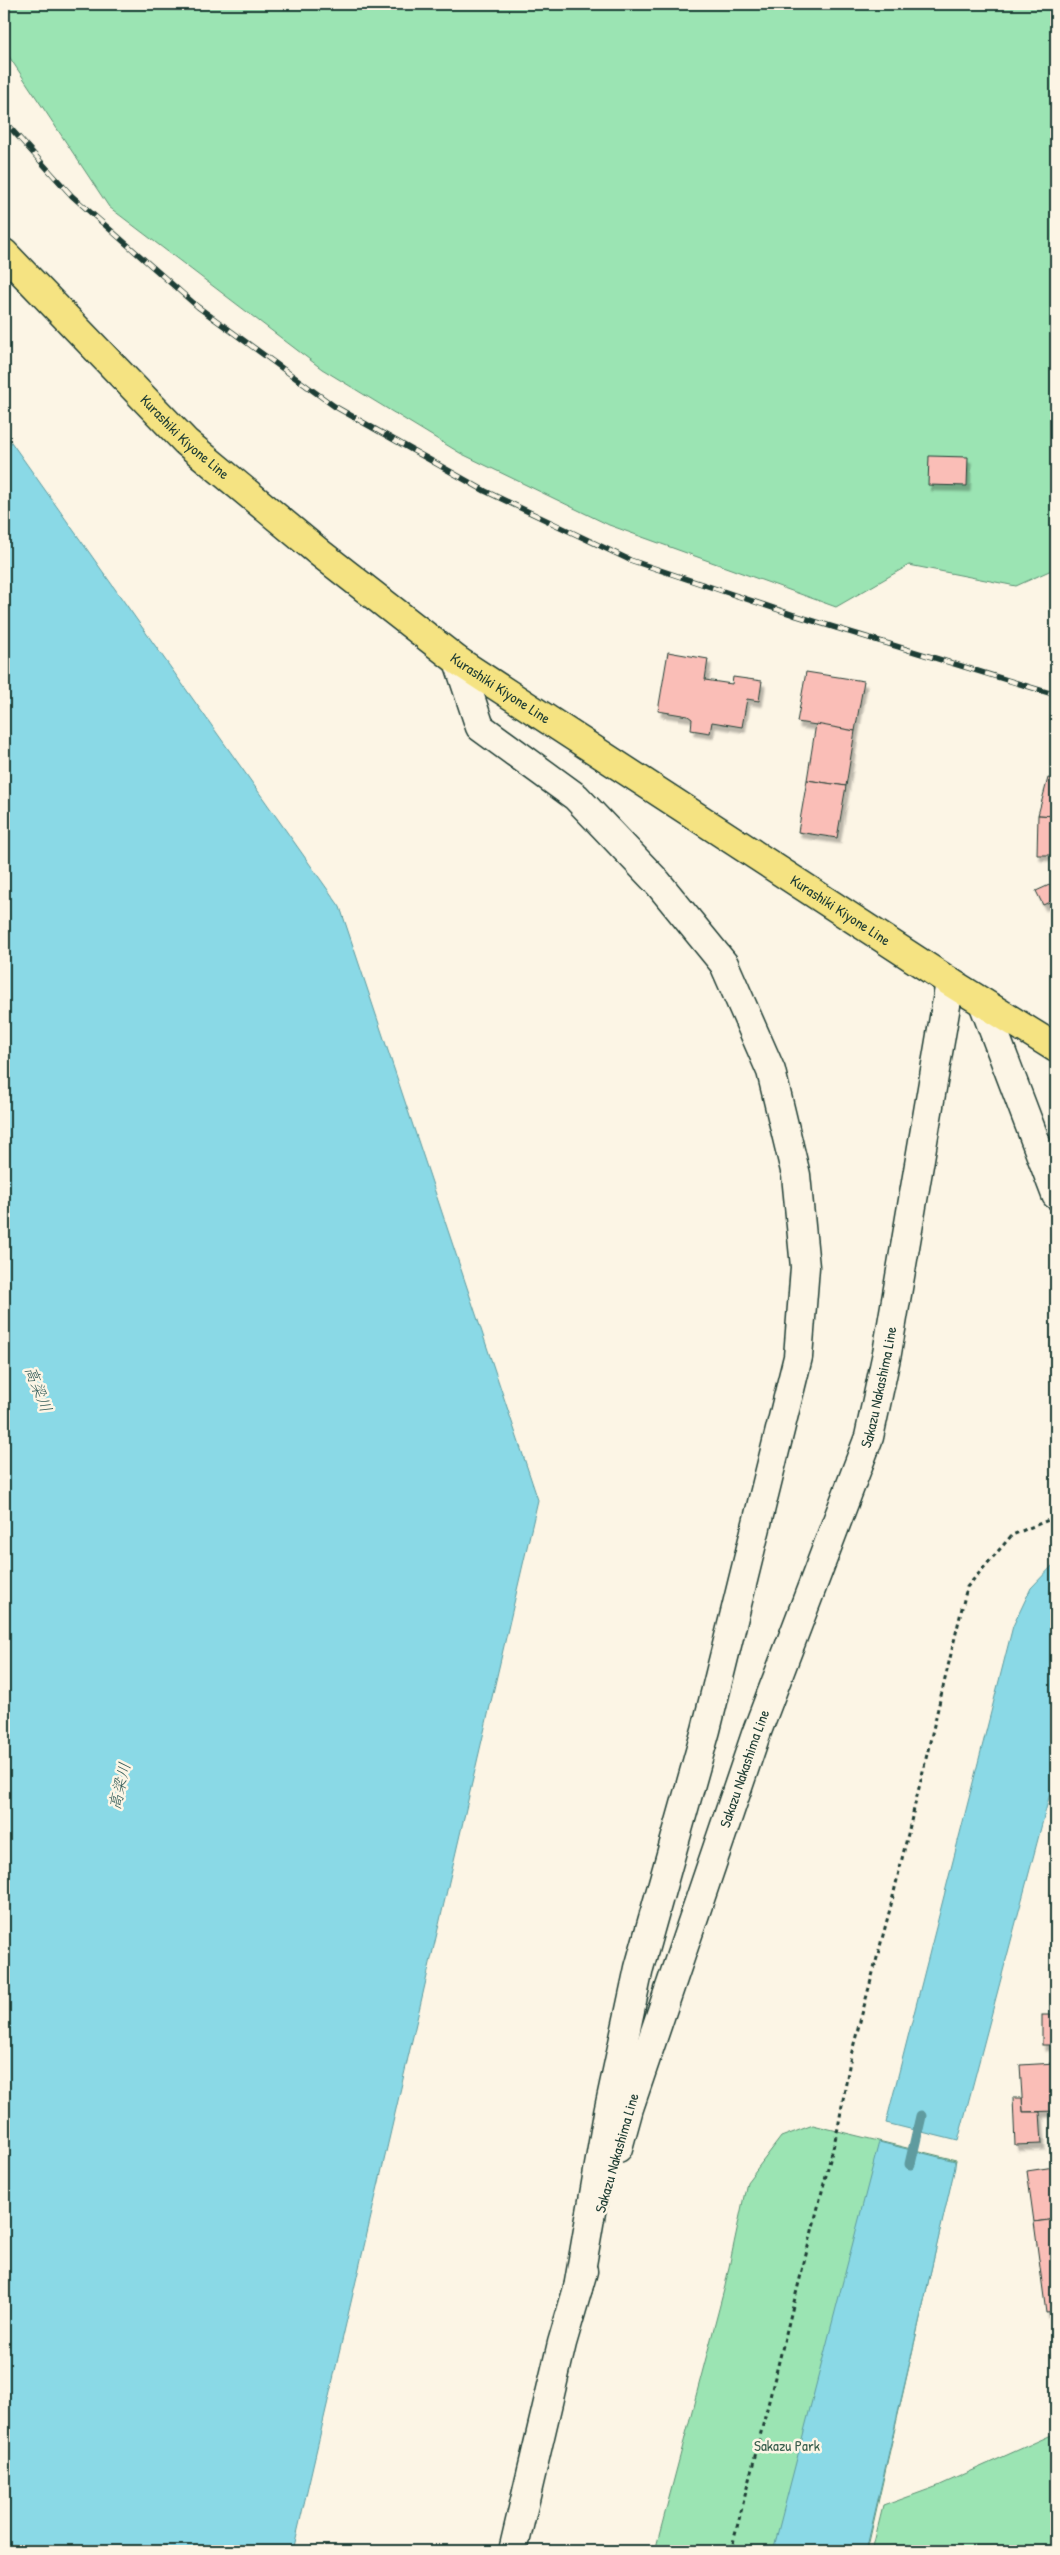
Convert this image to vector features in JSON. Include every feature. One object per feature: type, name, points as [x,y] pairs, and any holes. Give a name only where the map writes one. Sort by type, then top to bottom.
[{"type":"main road","name":"Kurashiki Kiyone Line","points":[[4,253],[186,442],[321,554],[458,661],[950,982],[1056,1048]]},
{"type":"main road","points":[[458,661],[480,727],[576,797],[658,883],[724,964],[771,1071],[796,1175],[804,1267],[798,1357],[706,1730],[639,1968],[608,2114],[578,2288]]},
{"type":"main road","name":"Sakazu Nakashima Line","points":[[514,2551],[562,2343],[629,2108],[750,1753],[869,1436],[887,1353],[950,982]]},
{"type":"main road","points":[[983,1002],[1056,1195]]},
{"type":"path","points":[[731,2551],[838,2128],[851,2055],[890,1909],[967,1587],[1012,1535],[1056,1516]]},
{"type":"green space","points":[[4,4],[1056,4],[1056,568],[1016,586],[909,565],[836,607],[609,525],[460,453],[322,369],[109,207],[4,49]]},
{"type":"green space","name":"Sakazu Park","points":[[813,2125],[956,2160],[867,2551],[655,2551],[725,2286],[747,2182],[781,2137]]},
{"type":"green space","points":[[1056,2433],[1056,2551],[872,2551],[883,2506],[938,2486]]},
{"type":"water","name":"高梁川","points":[[4,432],[340,907],[538,1500],[293,2551],[4,2551]]},
{"type":"water","points":[[1056,1562],[1056,1771],[958,2141],[886,2123],[1013,1626],[1031,1588]]},
{"type":"water","points":[[879,2142],[955,2161],[955,2167],[866,2551],[773,2551]]},
{"type":"building","points":[[929,456],[968,457],[967,486],[928,485]]},
{"type":"building","points":[[668,652],[708,659],[705,680],[732,684],[733,677],[762,681],[759,701],[747,699],[742,727],[712,722],[710,733],[691,730],[692,719],[688,716],[658,711]]},
{"type":"building","points":[[806,672],[864,681],[855,731],[797,722]]},
{"type":"building","points":[[816,724],[855,731],[846,786],[807,780]]},
{"type":"building","points":[[1048,778],[1056,780],[1056,816],[1038,815]]},
{"type":"building","points":[[807,780],[846,786],[837,838],[798,832]]},
{"type":"building","points":[[1038,815],[1056,816],[1056,855],[1037,855]]},
{"type":"building","points":[[1056,882],[1056,899],[1043,905],[1036,891]]},
{"type":"building","points":[[1042,2015],[1056,2015],[1056,2045],[1042,2045]]},
{"type":"building","points":[[1056,2063],[1056,2111],[1023,2112],[1020,2065]]},
{"type":"building","points":[[1013,2098],[1022,2098],[1023,2112],[1040,2112],[1042,2144],[1015,2145]]},
{"type":"building","points":[[1054,2167],[1056,2219],[1034,2222],[1027,2171]]},
{"type":"building","points":[[1056,2219],[1056,2312],[1046,2313],[1034,2222]]},
{"type":"waterway","points":[[910,2164],[921,2116]]},
{"type":"railway","points":[[4,121],[72,196],[198,307],[334,406],[485,491],[630,560],[794,615],[1056,695]]}]
